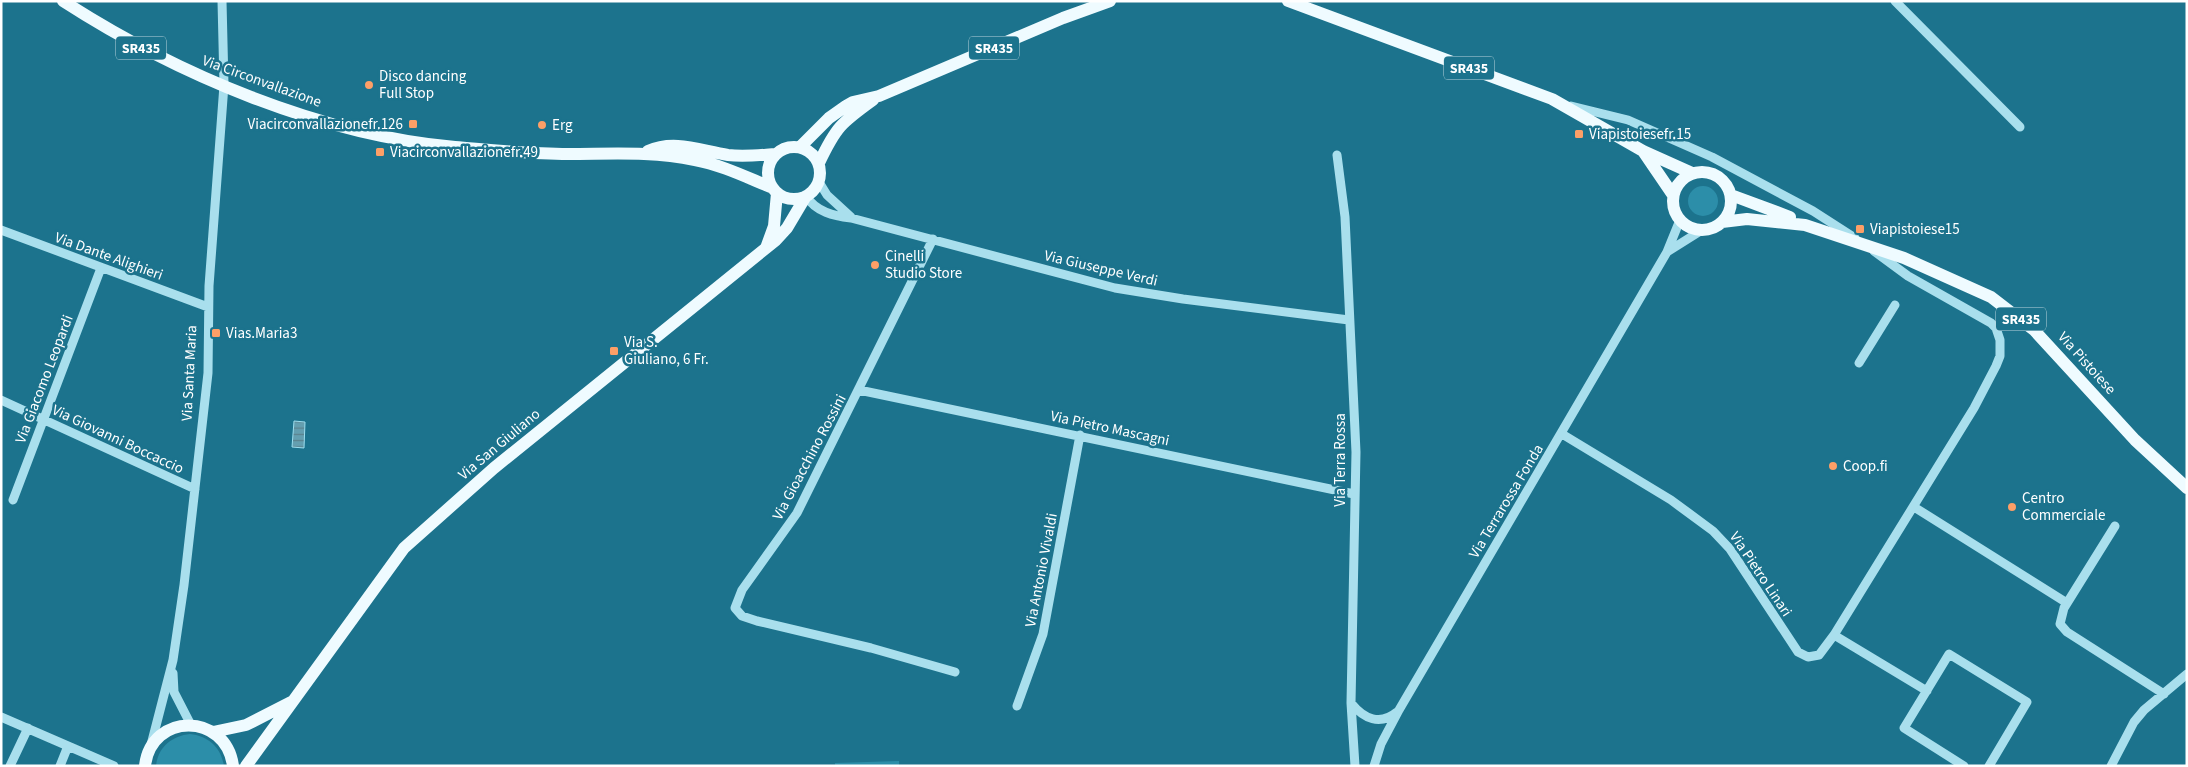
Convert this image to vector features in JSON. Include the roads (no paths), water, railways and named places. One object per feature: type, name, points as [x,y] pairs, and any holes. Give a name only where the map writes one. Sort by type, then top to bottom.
[{"type":"main road","name":"Via Circonvallazione","points":[[62,1],[104,28],[146,51],[224,86],[308,116],[402,140],[453,147],[566,154],[645,152],[696,160],[718,166],[788,198],[806,196]]},
{"type":"main road","name":"Via Circonvallazione","points":[[819,182],[819,163],[838,127],[854,113],[880,96],[1064,18],[1110,1]]},
{"type":"main road","name":"Via Pistoiese","points":[[1288,1],[1562,104],[1643,151],[1692,173],[1706,172],[1719,177],[1731,194],[1805,225],[1866,244],[1974,288],[1991,297],[2021,318],[2045,341],[2135,440],[2187,488]]},
{"type":"main road","name":"Via Circonvallazione","points":[[645,152],[657,147],[677,146],[736,155],[776,154],[786,148],[800,147],[829,118],[853,102],[880,96]]},
{"type":"main road","points":[[800,147],[809,151],[819,163]]},
{"type":"main road","name":"Via Pistoiese","points":[[1643,151],[1673,195],[1674,208],[1680,220]]},
{"type":"main road","points":[[766,248],[774,226],[775,191],[768,178],[768,168],[776,154]]},
{"type":"main road","points":[[1673,195],[1680,182],[1692,173]]},
{"type":"main road","points":[[806,196],[814,190],[819,182]]},
{"type":"main road","points":[[1722,222],[1729,212],[1731,194]]},
{"type":"main road","name":"Via San Giuliano","points":[[246,766],[404,548],[494,468],[780,237],[806,196]]},
{"type":"main road","name":"Via Pistoiese","points":[[1702,230],[1709,230],[1722,222],[1747,219],[1805,225]]},
{"type":"main road","points":[[1680,220],[1690,227],[1702,230]]},
{"type":"main road","points":[[212,732],[246,725],[291,702]]},
{"type":"main road","points":[[145,766],[150,748],[157,739],[170,730],[191,725],[202,727],[212,732],[227,746],[233,766]]},
{"type":"street","name":"Via Santa Maria","points":[[173,660],[208,373],[208,307],[224,86],[222,1]]},
{"type":"street","points":[[1895,1],[2020,127]]},
{"type":"street","name":"Via Pistoiese","points":[[1562,104],[1628,120],[1712,157],[1812,211],[1866,244]]},
{"type":"street","name":"Via Terra Rossa","points":[[1337,155],[1345,216],[1356,452],[1351,703],[1355,766]]},
{"type":"street","name":"Via Giuseppe Verdi","points":[[819,182],[827,195],[851,218]]},
{"type":"street","name":"Via Giuseppe Verdi","points":[[806,196],[824,212],[1129,290],[1183,299],[1349,320]]},
{"type":"street","name":"Via Terrarossa Fonda","points":[[1374,766],[1381,744],[1399,710],[1667,252],[1680,220]]},
{"type":"street","name":"Via Dante Alighieri","points":[[1,230],[208,307]]},
{"type":"street","name":"Via Terrarossa Fonda","points":[[1667,252],[1702,230]]},
{"type":"street","name":"Via Gioacchino Rossini","points":[[933,239],[792,522],[742,590],[735,608],[742,616],[757,622],[871,648],[955,672]]},
{"type":"street","points":[[1866,244],[1908,276],[1991,323],[1996,328],[2000,340],[2000,356],[1974,408],[1834,635],[1927,691]]},
{"type":"street","name":"Via Giacomo Leopardi","points":[[13,500],[101,268]]},
{"type":"street","points":[[1859,363],[1895,305]]},
{"type":"street","name":"Via Pietro Mascagni","points":[[859,390],[1354,494]]},
{"type":"street","name":"Via Giovanni Boccaccio","points":[[1,400],[195,489]]},
{"type":"street","name":"Via Pietro Linari","points":[[1562,434],[1672,500],[1713,531],[1730,549],[1798,652],[1808,657],[1814,657],[1824,650],[1834,635]]},
{"type":"street","name":"Via Antonio Vivaldi","points":[[1017,706],[1043,634],[1080,435]]},
{"type":"street","points":[[1914,507],[2067,602]]},
{"type":"street","points":[[2115,526],[2067,602],[2061,616],[2062,627],[2164,694]]},
{"type":"street","points":[[1964,766],[1904,728],[1950,654],[2028,702],[1989,766]]},
{"type":"street","points":[[173,660],[174,692],[191,725]]},
{"type":"street","points":[[150,748],[173,660]]},
{"type":"street","points":[[2111,766],[2134,722],[2187,674]]},
{"type":"street","points":[[1351,703],[1363,716],[1378,720],[1391,717],[1399,710]]},
{"type":"street","points":[[1,717],[114,766]]},
{"type":"street","points":[[10,766],[28,728]]},
{"type":"street","points":[[60,766],[68,746]]},
{"type":"place","name":"Disco dancing Full Stop","points":[[369,85]]},
{"type":"place","name":"Viacirconvallazionefr.126","points":[[413,124]]},
{"type":"place","name":"Erg","points":[[542,125]]},
{"type":"place","name":"Viapistoiesefr.15","points":[[1579,134]]},
{"type":"place","name":"Viacirconvallazionefr.49","points":[[380,152]]},
{"type":"place","name":"Viapistoiese15","points":[[1860,229]]},
{"type":"place","name":"Cinelli Studio Store","points":[[875,265]]},
{"type":"place","name":"Vias.Maria3","points":[[216,333]]},
{"type":"place","name":"Via S. Giuliano, 6 Fr.","points":[[614,351]]},
{"type":"place","name":"Coop.fi","points":[[1833,466]]},
{"type":"place","name":"Centro Commerciale","points":[[2012,507]]}]
